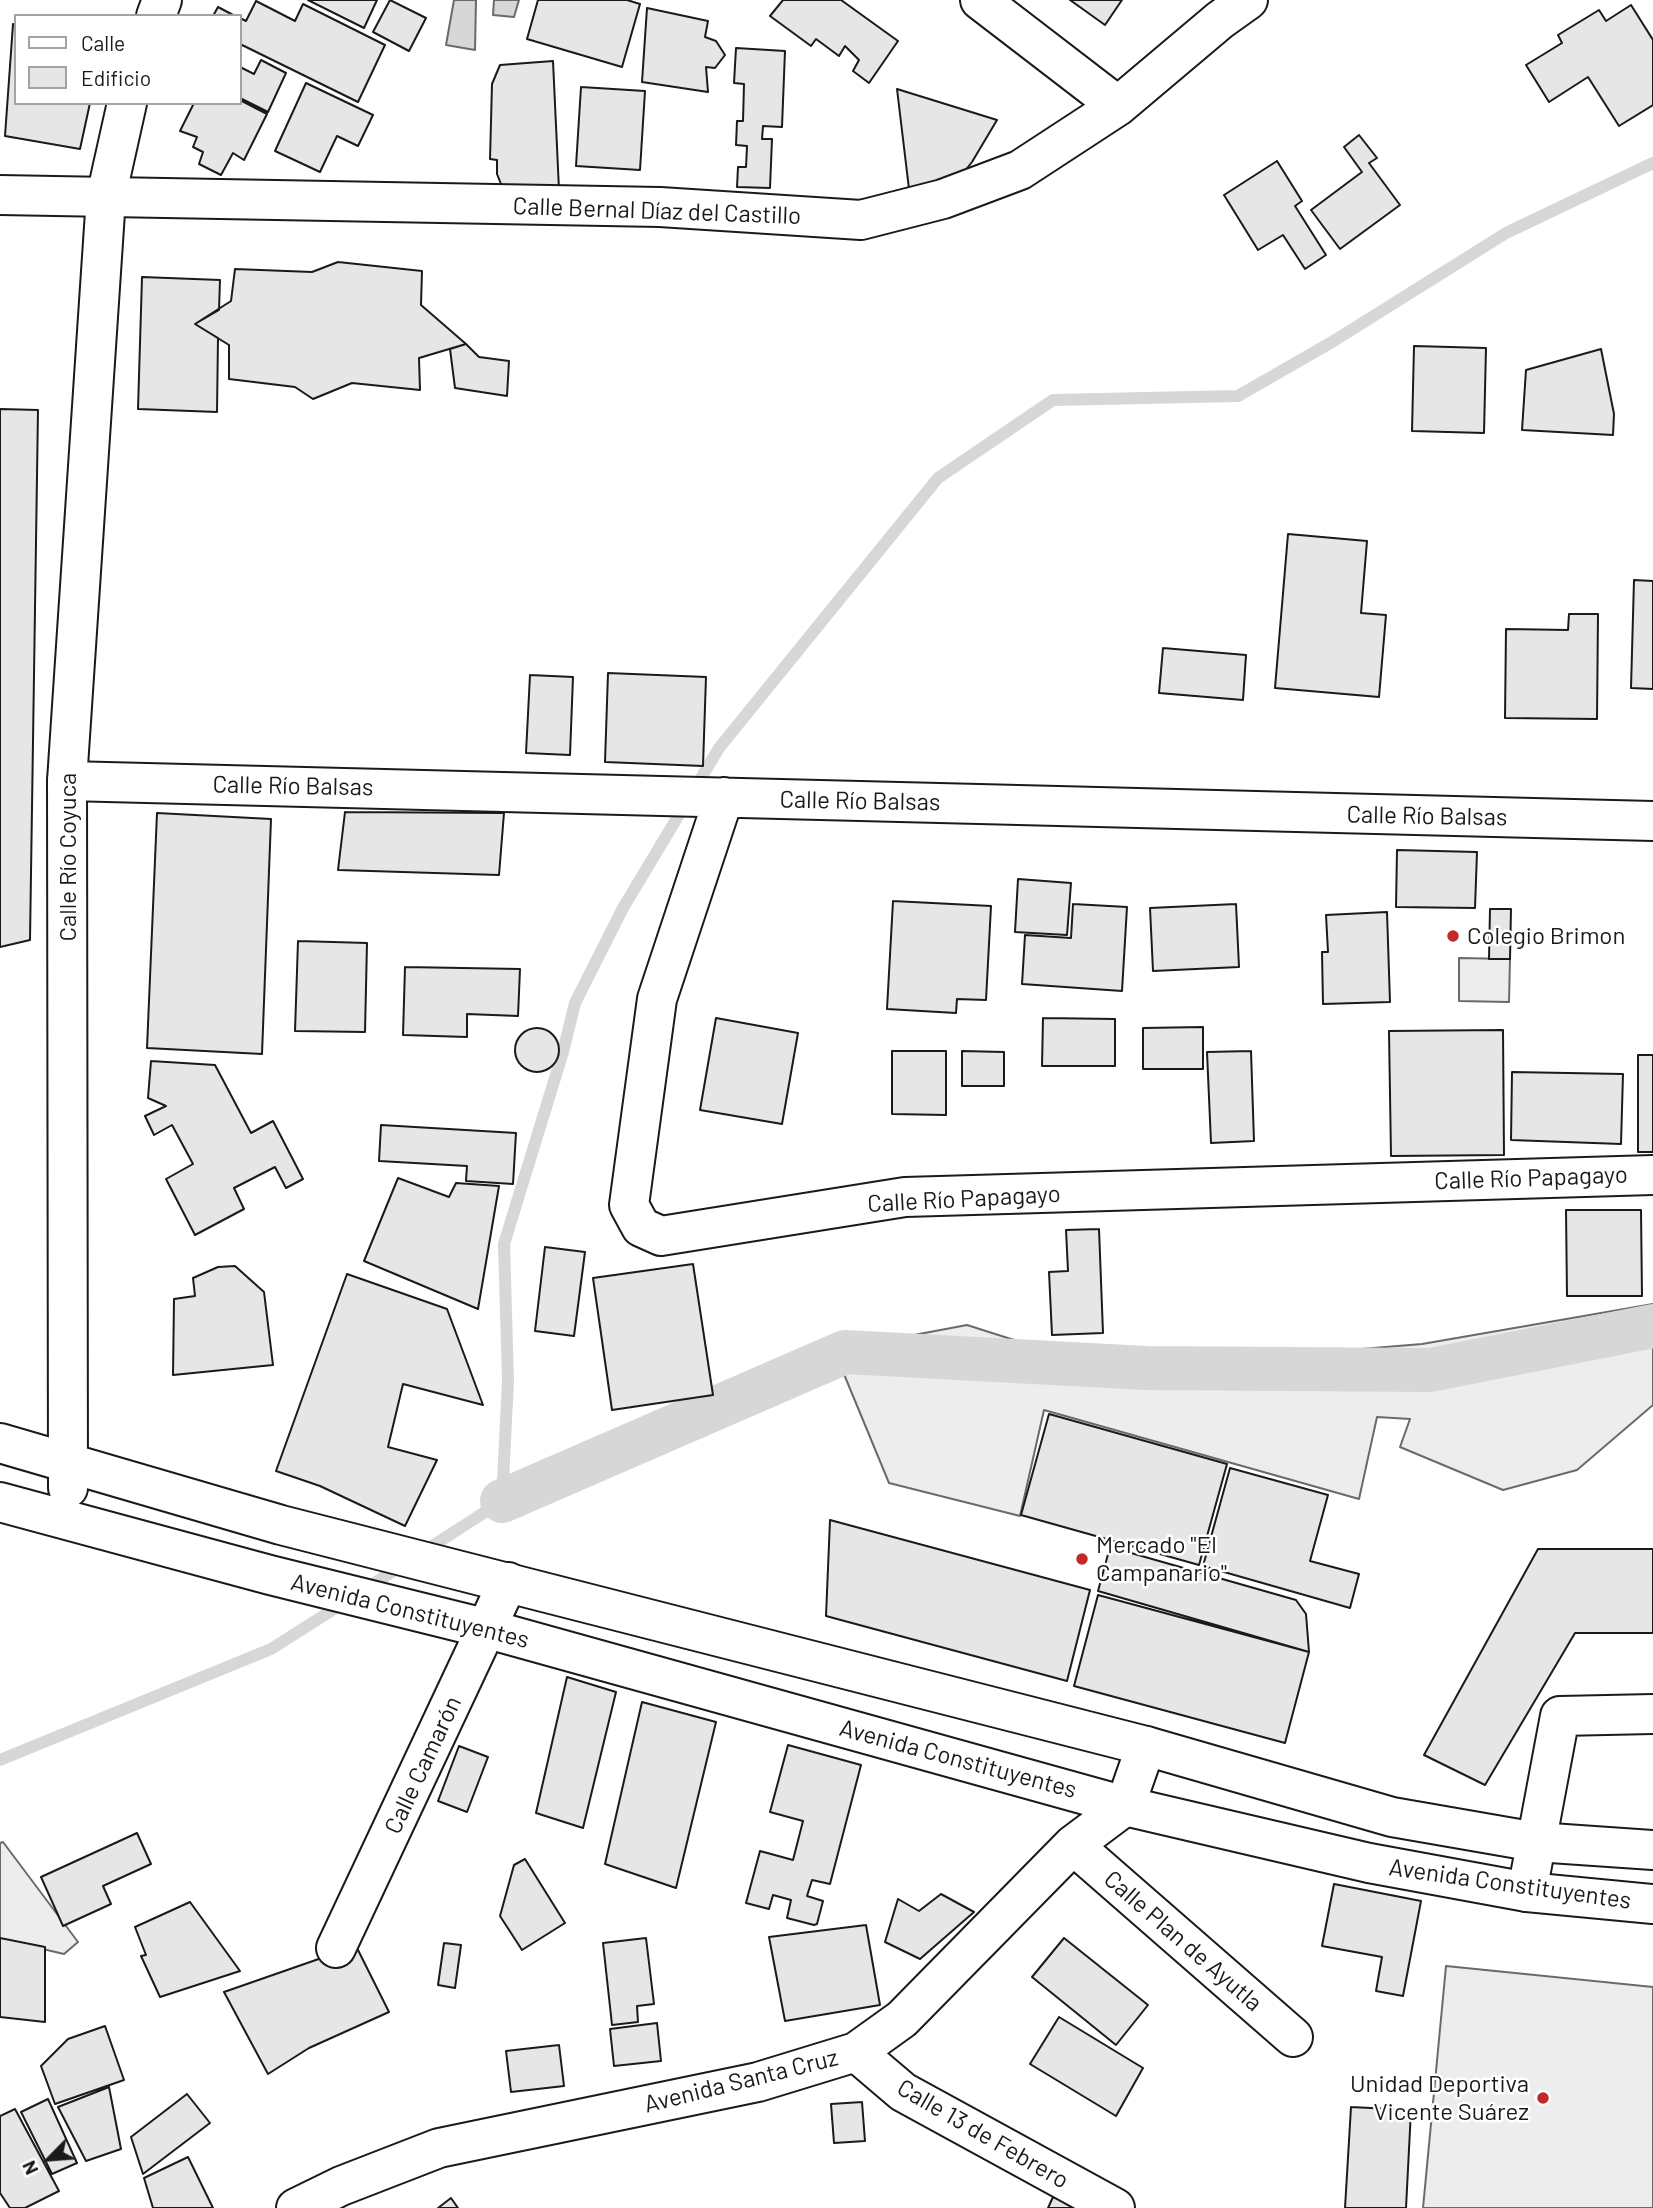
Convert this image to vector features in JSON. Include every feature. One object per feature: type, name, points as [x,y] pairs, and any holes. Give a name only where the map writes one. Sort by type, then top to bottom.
[{"type":"street","points":[[980,0],[1118,106]]},
{"type":"street","name":"Calle Bernal Díaz del Castillo","points":[[0,195],[660,207],[861,220],[943,199],[1020,170],[1118,106],[1220,20],[1248,0]]},
{"type":"street","name":"Calle Río Coyuca","points":[[65,1518],[70,1464],[67,780],[106,197],[127,105]]},
{"type":"street","name":"Calle Río Balsas","points":[[67,780],[1653,821]]},
{"type":"street","name":"Calle Río Papagayo","points":[[710,796],[657,999],[629,1205],[640,1227],[661,1236],[905,1198],[1653,1175]]},
{"type":"street","name":"Avenida Constituyentes","points":[[0,1443],[281,1525],[1146,1746],[1392,1817],[1536,1842],[1653,1850]]},
{"type":"street","name":"Avenida Constituyentes","points":[[0,1502],[270,1575],[488,1629],[1125,1806],[1369,1863],[1527,1892],[1653,1905]]},
{"type":"street","name":"Calle Camarón","points":[[336,1948],[508,1582]]},
{"type":"street","points":[[1527,1892],[1560,1716],[1653,1714]]},
{"type":"street","points":[[1125,1806],[1146,1746]]},
{"type":"street","name":"Avenida Santa Cruz","points":[[296,2208],[351,2197],[439,2148],[758,2082],[856,2052],[902,2019],[1073,1846],[1125,1806]]},
{"type":"street","name":"Calle Plan de Ayutla","points":[[1073,1846],[1293,2037]]},
{"type":"street","name":"Calle 13 de Febrero","points":[[856,2052],[903,2092],[1115,2208]]},
{"type":"shaded area","points":[[454,0],[476,0],[475,50],[446,45]]},
{"type":"shaded area","points":[[494,0],[519,0],[514,17],[493,15]]},
{"type":"shaded area","points":[[1459,958],[1510,959],[1509,1002],[1459,1001]]},
{"type":"shaded area","points":[[1653,1304],[1653,1405],[1577,1470],[1503,1490],[1400,1447],[1410,1419],[1377,1417],[1359,1499],[1044,1410],[1020,1516],[889,1483],[834,1350],[967,1325],[1036,1347],[1203,1362],[1422,1344]]},
{"type":"shaded area","points":[[3,1842],[78,1942],[64,1954],[0,1939],[0,1843]]},
{"type":"shaded area","name":"Unidad Deportiva Vicente Suárez","points":[[1446,1966],[1653,1987],[1653,2208],[1423,2208]]},
{"type":"building","points":[[308,0],[377,0],[364,28]]},
{"type":"building","points":[[390,0],[426,18],[409,51],[373,32]]},
{"type":"building","points":[[538,0],[627,0],[640,4],[622,67],[527,39]]},
{"type":"building","points":[[783,0],[841,0],[898,41],[869,83],[853,71],[859,60],[845,46],[839,56],[816,39],[811,46],[770,16]]},
{"type":"building","points":[[1070,0],[1122,0],[1105,25]]},
{"type":"building","points":[[256,1],[295,21],[303,4],[385,45],[358,102],[242,45],[242,19],[246,21]]},
{"type":"building","points":[[1631,5],[1653,40],[1653,105],[1619,126],[1588,77],[1549,102],[1526,65],[1562,43],[1558,35],[1599,10],[1606,21]]},
{"type":"building","points":[[218,7],[231,14],[214,14]]},
{"type":"building","points":[[647,8],[708,21],[705,37],[716,41],[725,55],[715,68],[706,67],[708,92],[642,82]]},
{"type":"building","points":[[13,24],[14,105],[90,105],[80,149],[5,136]]},
{"type":"building","points":[[736,48],[785,51],[782,127],[763,126],[762,139],[772,139],[770,188],[737,187],[738,167],[746,167],[747,146],[736,145],[737,121],[743,121],[744,84],[734,83]]},
{"type":"building","points":[[261,60],[286,73],[268,112],[242,99],[242,68],[254,74]]},
{"type":"building","points":[[553,61],[559,190],[505,194],[497,174],[497,160],[490,159],[492,84],[500,65]]},
{"type":"building","points":[[306,83],[373,115],[358,146],[337,136],[320,172],[275,151]]},
{"type":"building","points":[[581,87],[645,91],[640,170],[576,166]]},
{"type":"building","points":[[897,89],[997,120],[972,162],[956,182],[909,189]]},
{"type":"building","points":[[242,101],[267,114],[244,160],[233,153],[221,175],[199,164],[203,152],[193,147],[197,137],[180,131],[193,105],[242,105]]},
{"type":"building","points":[[1359,135],[1377,158],[1369,163],[1400,205],[1340,249],[1311,210],[1362,172],[1344,147]]},
{"type":"building","points":[[1277,161],[1302,201],[1295,206],[1326,255],[1305,269],[1283,235],[1258,250],[1224,195]]},
{"type":"building","points":[[338,262],[422,271],[421,305],[466,344],[419,358],[420,390],[352,383],[313,399],[295,387],[229,379],[229,345],[195,324],[231,301],[235,269],[312,272]]},
{"type":"building","points":[[142,277],[220,280],[219,310],[195,324],[218,338],[217,412],[138,409]]},
{"type":"building","points":[[466,344],[479,357],[509,361],[507,396],[455,388],[450,349]]},
{"type":"building","points":[[1414,346],[1486,348],[1484,433],[1412,431]]},
{"type":"building","points":[[1601,349],[1614,414],[1613,435],[1522,430],[1526,370]]},
{"type":"building","points":[[0,409],[38,410],[30,940],[0,947]]},
{"type":"building","points":[[1288,534],[1367,541],[1361,613],[1386,615],[1379,697],[1275,688]]},
{"type":"building","points":[[1634,580],[1653,581],[1653,689],[1631,688]]},
{"type":"building","points":[[1569,614],[1598,614],[1597,719],[1505,718],[1506,629],[1568,630]]},
{"type":"building","points":[[1163,648],[1246,655],[1243,700],[1159,693]]},
{"type":"building","points":[[608,673],[706,677],[703,766],[605,762]]},
{"type":"building","points":[[530,675],[573,677],[570,755],[526,753]]},
{"type":"building","points":[[345,812],[504,813],[499,875],[338,870]]},
{"type":"building","points":[[157,813],[271,819],[262,1054],[147,1048]]},
{"type":"building","points":[[1397,850],[1477,852],[1475,908],[1396,907]]},
{"type":"building","points":[[1018,879],[1071,883],[1067,935],[1015,932]]},
{"type":"building","points":[[893,901],[991,906],[986,1000],[957,999],[956,1013],[887,1009]]},
{"type":"building","points":[[1073,904],[1127,907],[1122,991],[1022,984],[1025,935],[1071,938]]},
{"type":"building","points":[[1236,904],[1239,967],[1153,971],[1150,908]]},
{"type":"building","points":[[1490,909],[1511,909],[1510,959],[1489,959]]},
{"type":"building","points":[[1387,912],[1390,1002],[1323,1004],[1322,952],[1328,952],[1326,915]]},
{"type":"building","points":[[298,941],[367,943],[365,1032],[295,1031]]},
{"type":"building","points":[[405,967],[520,969],[518,1016],[467,1014],[467,1037],[403,1035]]},
{"type":"building","points":[[716,1018],[798,1033],[782,1124],[700,1110]]},
{"type":"building","points":[[1043,1018],[1115,1019],[1115,1066],[1042,1066]]},
{"type":"building","points":[[1203,1027],[1203,1069],[1143,1069],[1143,1028]]},
{"type":"building","points":[[537,1028],[552,1035],[559,1050],[552,1065],[537,1072],[522,1065],[515,1050],[522,1035]]},
{"type":"building","points":[[1503,1030],[1504,1155],[1391,1156],[1389,1031]]},
{"type":"building","points":[[892,1051],[946,1051],[946,1115],[892,1114]]},
{"type":"building","points":[[962,1051],[1004,1052],[1004,1086],[962,1086]]},
{"type":"building","points":[[1251,1051],[1254,1141],[1211,1143],[1207,1052]]},
{"type":"building","points":[[1638,1055],[1653,1055],[1653,1152],[1638,1152]]},
{"type":"building","points":[[151,1061],[215,1065],[251,1133],[273,1121],[303,1179],[286,1188],[275,1167],[234,1188],[244,1209],[195,1235],[166,1179],[193,1164],[172,1125],[154,1135],[145,1116],[166,1106],[148,1098]]},
{"type":"building","points":[[1512,1072],[1623,1074],[1621,1144],[1511,1140]]},
{"type":"building","points":[[381,1125],[516,1133],[513,1184],[466,1181],[467,1166],[379,1161]]},
{"type":"building","points":[[398,1178],[449,1197],[456,1183],[499,1186],[478,1309],[364,1261]]},
{"type":"building","points":[[1566,1210],[1641,1210],[1642,1296],[1567,1296]]},
{"type":"building","points":[[1099,1229],[1103,1333],[1052,1335],[1049,1272],[1068,1271],[1066,1230]]},
{"type":"building","points":[[545,1247],[585,1252],[574,1336],[535,1331]]},
{"type":"building","points":[[693,1264],[713,1395],[612,1410],[593,1278]]},
{"type":"building","points":[[235,1266],[264,1292],[273,1365],[173,1375],[174,1299],[195,1296],[193,1278],[218,1267]]},
{"type":"building","points":[[347,1274],[447,1309],[483,1405],[403,1384],[388,1447],[437,1460],[405,1526],[320,1486],[276,1471]]},
{"type":"building","points":[[1049,1414],[1227,1464],[1199,1565],[1021,1515]]},
{"type":"building","points":[[1230,1468],[1328,1495],[1310,1561],[1359,1574],[1350,1608],[1203,1566]]},
{"type":"building","points":[[830,1520],[1090,1590],[1067,1681],[826,1616]]},
{"type":"building","points":[[1110,1547],[1296,1600],[1306,1614],[1309,1652],[1098,1591]]},
{"type":"building","points":[[1538,1549],[1653,1549],[1653,1633],[1575,1633],[1485,1785],[1424,1755]]},
{"type":"building","points":[[1098,1595],[1309,1652],[1285,1743],[1074,1686]]},
{"type":"building","points":[[567,1677],[616,1692],[583,1828],[536,1813]]},
{"type":"building","points":[[642,1702],[716,1722],[676,1888],[605,1864]]},
{"type":"building","points":[[788,1745],[861,1765],[830,1884],[812,1880],[807,1896],[823,1901],[817,1924],[814,1925],[787,1918],[791,1900],[773,1895],[769,1909],[746,1903],[760,1851],[793,1860],[803,1821],[770,1812]]},
{"type":"building","points":[[459,1746],[488,1757],[467,1812],[438,1801]]},
{"type":"building","points":[[137,1833],[151,1864],[103,1886],[111,1904],[63,1926],[41,1877]]},
{"type":"building","points":[[525,1859],[565,1923],[522,1950],[500,1916],[514,1865]]},
{"type":"building","points":[[1334,1884],[1421,1901],[1403,1996],[1376,1991],[1382,1957],[1322,1946]]},
{"type":"building","points":[[941,1894],[974,1912],[920,1959],[885,1942],[898,1899],[919,1911]]},
{"type":"building","points":[[190,1902],[240,1971],[160,1997],[141,1956],[146,1955],[135,1927]]},
{"type":"building","points":[[866,1925],[880,2005],[785,2021],[769,1937]]},
{"type":"building","points":[[0,1938],[45,1947],[45,2022],[0,2017]]},
{"type":"building","points":[[646,1938],[654,2004],[637,2006],[638,2022],[612,2025],[603,1943]]},
{"type":"building","points":[[1064,1938],[1148,2005],[1116,2045],[1032,1977]]},
{"type":"building","points":[[444,1943],[461,1945],[455,1988],[438,1985]]},
{"type":"building","points":[[356,1946],[389,2012],[309,2048],[268,2074],[224,1992]]},
{"type":"building","points":[[1059,2017],[1143,2068],[1116,2116],[1030,2064]]},
{"type":"building","points":[[657,2023],[661,2061],[614,2066],[610,2029]]},
{"type":"building","points":[[105,2026],[124,2080],[55,2104],[41,2066],[68,2039]]},
{"type":"building","points":[[559,2045],[564,2086],[511,2092],[506,2051]]},
{"type":"building","points":[[109,2087],[121,2149],[86,2161],[58,2107]]},
{"type":"building","points":[[187,2094],[210,2123],[143,2174],[131,2137]]},
{"type":"building","points":[[48,2099],[77,2163],[52,2174],[21,2112]]},
{"type":"building","points":[[862,2102],[865,2141],[834,2143],[831,2104]]},
{"type":"building","points":[[1351,2107],[1411,2110],[1406,2208],[1345,2208]]},
{"type":"building","points":[[15,2109],[59,2191],[25,2208],[10,2208],[0,2193],[0,2116]]},
{"type":"building","points":[[188,2157],[213,2208],[153,2208],[144,2178]]},
{"type":"building","points":[[1053,2197],[1082,2208],[1048,2208]]},
{"type":"building","points":[[451,2198],[458,2208],[438,2208]]},
{"type":"waterway","points":[[423,1552],[502,1501],[508,1381],[504,1244],[563,1052],[575,1003],[623,908],[719,748],[938,478],[1053,400],[1238,396],[1332,342],[1506,233],[1653,163]]},
{"type":"waterway","points":[[502,1501],[845,1352],[1146,1368],[1430,1370],[1653,1326]]},
{"type":"waterway","points":[[364,1590],[404,1564]]},
{"type":"waterway","points":[[0,1760],[271,1649],[345,1602]]},
{"type":"place","name":"Colegio Brimon","points":[[1453,936]]},
{"type":"place","name":"Mercado \"El Campanario\"","points":[[1082,1559]]},
{"type":"place","name":"Unidad Deportiva Vicente Suárez","points":[[1543,2098]]}]
